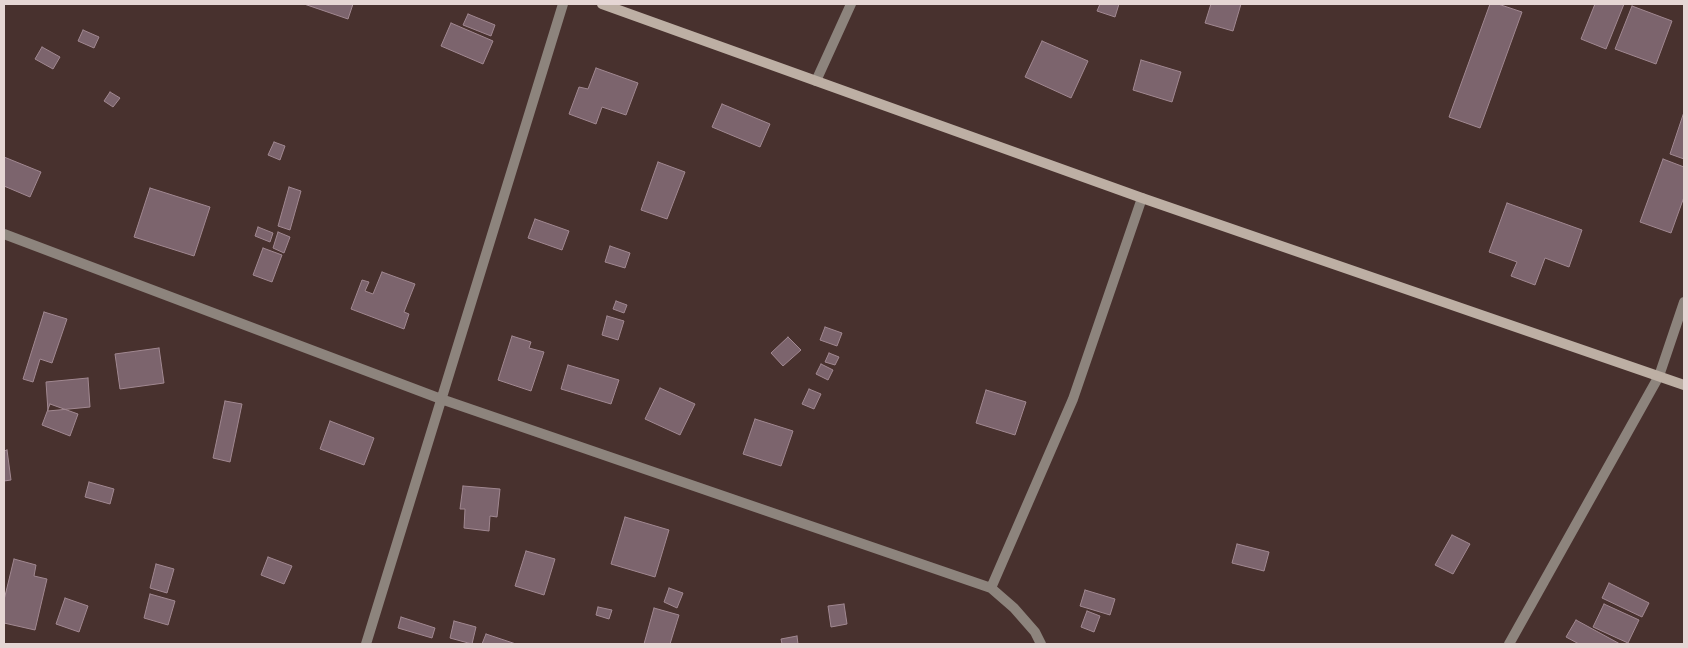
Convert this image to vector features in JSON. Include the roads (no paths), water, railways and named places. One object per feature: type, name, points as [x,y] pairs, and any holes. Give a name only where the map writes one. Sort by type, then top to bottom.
[{"type":"street","points":[[366,644],[562,4]]},
{"type":"street","points":[[602,4],[1142,198],[1684,385]]},
{"type":"street","points":[[816,81],[851,4]]},
{"type":"street","points":[[990,588],[1073,399],[1142,198]]},
{"type":"street","points":[[4,234],[441,399],[990,588],[1014,608],[1035,632],[1041,644]]},
{"type":"street","points":[[1508,644],[1659,376],[1684,302]]}]
